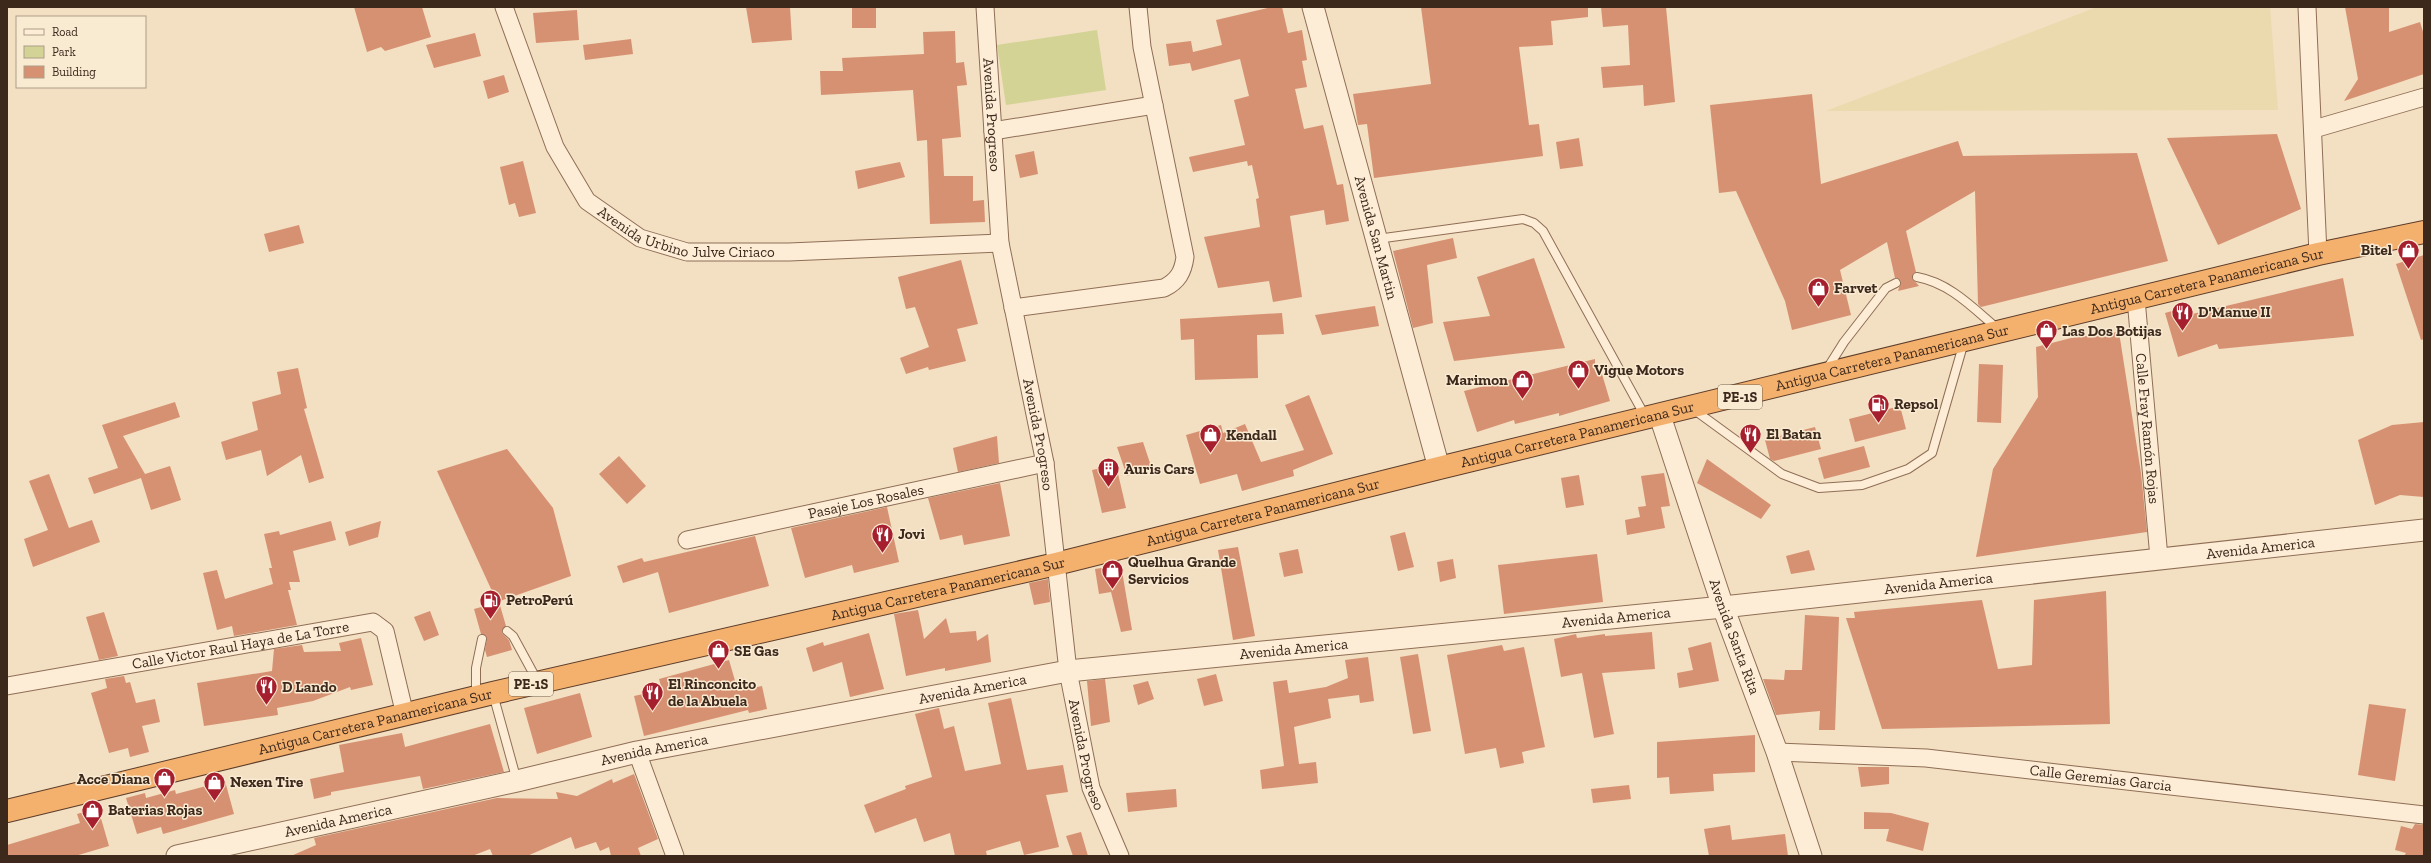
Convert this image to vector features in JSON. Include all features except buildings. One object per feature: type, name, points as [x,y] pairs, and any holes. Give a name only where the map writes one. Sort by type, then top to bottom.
[{"type":"highway","name":"Antigua Carretera Panamericana Sur","points":[[7,811],[484,695],[1056,564],[1439,468],[1654,418],[2318,254],[2424,232]]},
{"type":"street","name":"Avenida Urbino Julve Ciriaco","points":[[504,7],[555,147],[587,201],[640,238],[688,252],[788,252],[1000,243]]},
{"type":"street","name":"Avenida Progreso","points":[[985,7],[1000,243],[1045,463],[1068,671],[1091,788],[1120,856]]},
{"type":"street","points":[[1013,308],[1164,288],[1180,276],[1185,257],[1142,47],[1138,7]]},
{"type":"street","name":"Avenida San Martin","points":[[1313,7],[1439,468]]},
{"type":"street","points":[[2307,7],[2314,129],[2318,254]]},
{"type":"street","points":[[2314,129],[2424,96]]},
{"type":"street","points":[[993,131],[1154,105]]},
{"type":"street","name":"Calle Fray Ramón Rojas","points":[[2136,299],[2159,558]]},
{"type":"street","name":"Avenida Santa Rita","points":[[1654,418],[1777,752],[1811,856]]},
{"type":"street","name":"Pasaje Los Rosales","points":[[688,540],[1045,463]]},
{"type":"street","name":"Avenida America","points":[[177,856],[517,782],[637,752],[1068,671],[1723,607],[2424,530]]},
{"type":"street","name":"Calle Victor Raul Haya de La Torre","points":[[7,686],[373,622],[385,631],[405,715]]},
{"type":"street","points":[[637,752],[675,856]]},
{"type":"street","name":"Calle Geremias Garcia","points":[[1777,752],[1926,758],[2424,815]]},
{"type":"lane","points":[[1377,239],[1523,219],[1534,222],[1543,231],[1654,418]]},
{"type":"lane","points":[[1917,277],[1933,280],[1957,294],[2002,332]]},
{"type":"lane","points":[[1823,376],[1849,336],[1886,288],[1896,283]]},
{"type":"lane","points":[[1692,408],[1782,474],[1819,488],[1862,485],[1908,469],[1932,453],[1965,341]]},
{"type":"lane","points":[[507,631],[513,636],[538,683]]},
{"type":"lane","points":[[482,639],[476,668],[484,695],[517,782]]},
{"type":"shaded area","points":[[2097,7],[2270,7],[2278,110],[1826,111]]},
{"type":"green space","points":[[1097,30],[1106,90],[1006,105],[997,45]]},
{"type":"place","name":"Bitel","points":[[2408,270]]},
{"type":"place","name":"Farvet","points":[[1818,308]]},
{"type":"place","name":"D'Manue II","points":[[2182,332]]},
{"type":"place","name":"Las Dos Botijas","points":[[2046,350]]},
{"type":"place","name":"Vigue Motors","points":[[1579,390]]},
{"type":"place","name":"Marimon","points":[[1523,400]]},
{"type":"place","name":"Repsol","points":[[1878,424]]},
{"type":"place","name":"Kendall","points":[[1211,454]]},
{"type":"place","name":"El Batan","points":[[1750,454]]},
{"type":"place","name":"Auris Cars","points":[[1109,488]]},
{"type":"place","name":"Jovi","points":[[882,554]]},
{"type":"place","name":"Quelhua Grande Servicios","points":[[1112,590]]},
{"type":"place","name":"PetroPerú","points":[[491,620]]},
{"type":"place","name":"SE Gas","points":[[718,670]]},
{"type":"place","name":"D Lando","points":[[267,706]]},
{"type":"place","name":"El Rinconcito de la Abuela","points":[[653,712]]},
{"type":"place","name":"Acce Diana","points":[[165,798]]},
{"type":"place","name":"Nexen Tire","points":[[214,802]]},
{"type":"place","name":"Baterias Rojas","points":[[93,830]]}]
